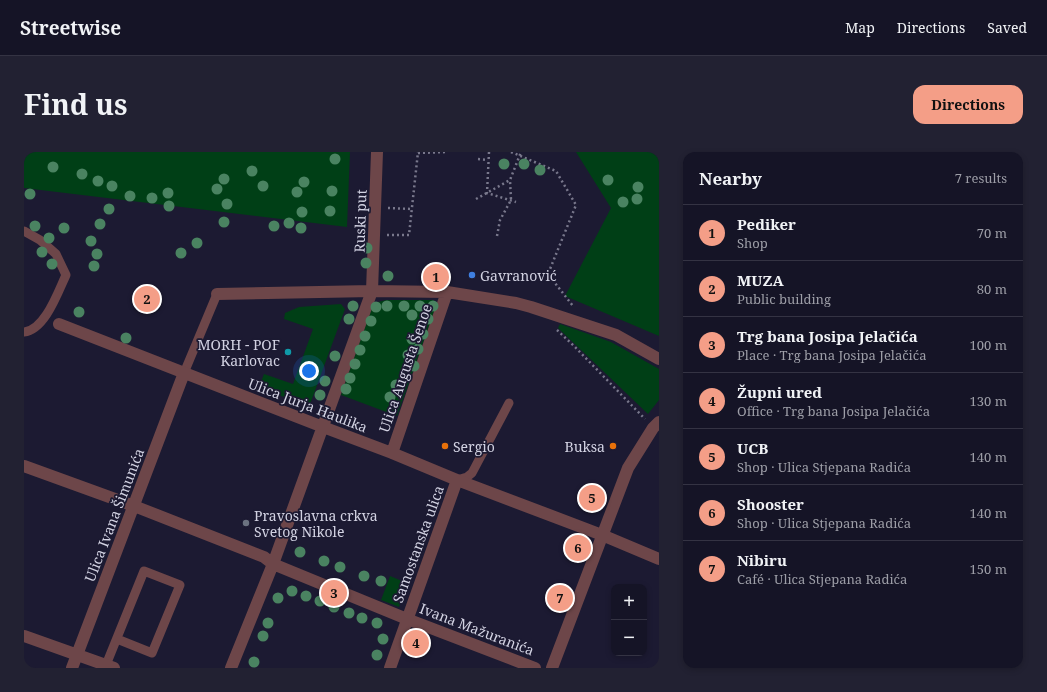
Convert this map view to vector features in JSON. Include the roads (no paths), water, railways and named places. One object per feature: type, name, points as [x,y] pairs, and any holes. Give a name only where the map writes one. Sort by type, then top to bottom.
[{"type":"street","name":"Ruski put","points":[[231,668],[273,564],[372,291],[377,152]]},
{"type":"street","points":[[217,294],[372,291],[447,292],[516,303],[531,307],[616,335],[659,359]]},
{"type":"street","name":"Ulica Augusta Šenoe","points":[[392,453],[447,292]]},
{"type":"street","name":"Ulica Jurja Haulika","points":[[58,324],[602,535],[659,559]]},
{"type":"street","name":"Ulica Ivana Šimunića","points":[[72,668],[184,373]]},
{"type":"street","points":[[552,668],[628,468],[656,425]]},
{"type":"street","name":"Ivana Mažuranića","points":[[24,466],[134,506],[264,557],[273,564],[407,619],[535,668]]},
{"type":"street","name":"Samostanska ulica","points":[[390,668],[457,480]]},
{"type":"street","points":[[24,636],[110,667]]},
{"type":"lane","points":[[24,231],[40,240],[56,254],[66,275],[46,317],[30,331],[24,332]]},
{"type":"lane","points":[[184,373],[217,294]]},
{"type":"lane","points":[[46,317],[58,324]]},
{"type":"lane","points":[[457,480],[472,473],[509,403]]},
{"type":"lane","points":[[110,667],[117,639],[144,571],[180,585],[152,653],[117,639]]},
{"type":"place","name":"Gavranović","points":[[472,275]]},
{"type":"place","name":"Pediker","points":[[436,277]]},
{"type":"place","name":"MUZA","points":[[147,299]]},
{"type":"place","name":"MORH - POF Karlovac","points":[[288,352]]},
{"type":"place","name":"Sergio","points":[[445,446]]},
{"type":"place","name":"Buksa","points":[[613,446]]},
{"type":"place","name":"UCB","points":[[592,498]]},
{"type":"place","name":"Pravoslavna crkva Svetog Nikole","points":[[246,523]]},
{"type":"place","name":"Shooster","points":[[578,548]]},
{"type":"place","name":"Trg bana Josipa Jelačića","points":[[334,593]]},
{"type":"place","name":"Nibiru","points":[[560,598]]},
{"type":"place","name":"Župni ured","points":[[416,643]]}]
